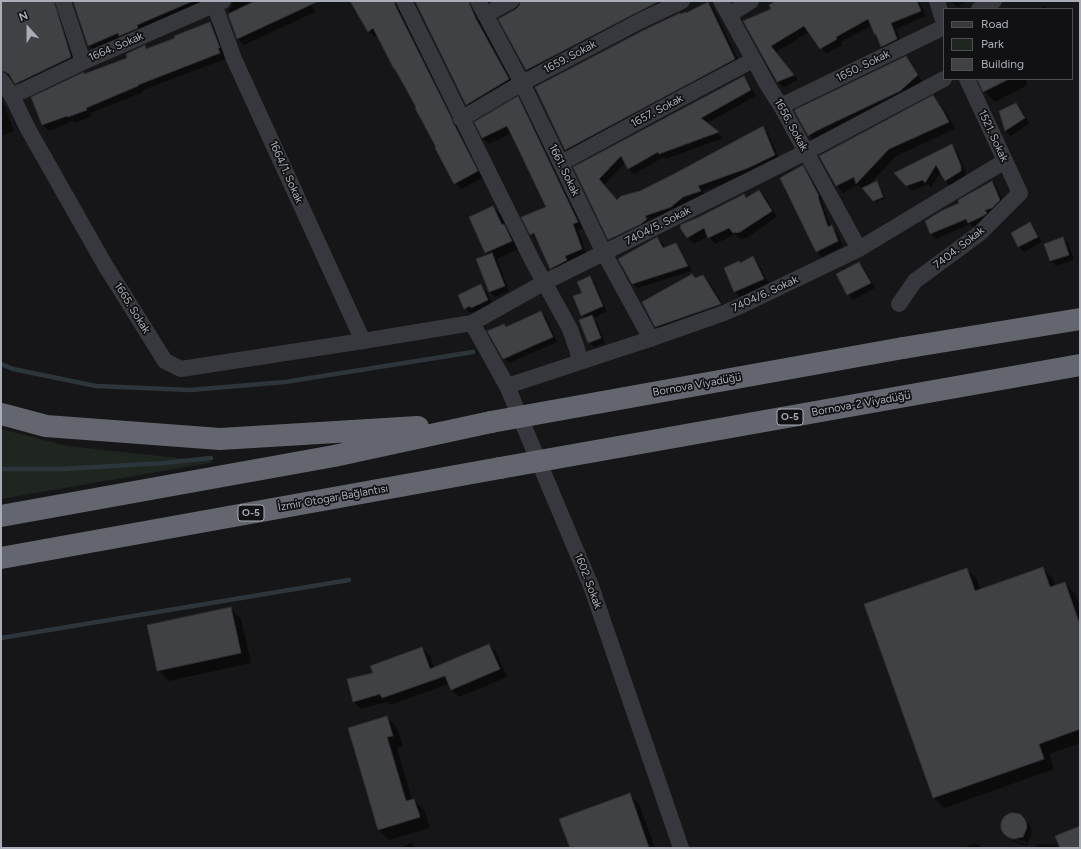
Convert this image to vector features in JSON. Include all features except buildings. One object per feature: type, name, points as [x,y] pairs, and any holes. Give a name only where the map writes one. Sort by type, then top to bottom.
[{"type":"highway","name":"Bornova Viyadüğü","points":[[491,422],[903,348],[1080,319]]},
{"type":"highway","name":"Bornova-2 Viyadüğü","points":[[500,468],[1080,365]]},
{"type":"highway","points":[[1,414],[46,426],[220,439],[491,422]]},
{"type":"highway","points":[[1,516],[334,456],[491,422]]},
{"type":"highway","name":"İzmir Otogar Bağlantısı","points":[[1,558],[500,468]]},
{"type":"street","points":[[63,1],[83,62]]},
{"type":"street","points":[[404,1],[533,262],[570,329],[580,362]]},
{"type":"street","points":[[481,8],[511,1]]},
{"type":"street","name":"1659. Sokak","points":[[461,119],[522,83],[640,21],[682,1]]},
{"type":"street","name":"1656. Sokak","points":[[721,1],[753,60],[781,106],[859,249]]},
{"type":"street","points":[[729,15],[751,1]]},
{"type":"street","points":[[937,1],[943,20]]},
{"type":"street","points":[[981,8],[994,1]]},
{"type":"street","name":"1664. Sokak","points":[[4,86],[83,62],[217,2]]},
{"type":"street","name":"1664/1. Sokak","points":[[217,2],[234,59],[363,341]]},
{"type":"street","name":"1661. Sokak","points":[[481,8],[522,83],[604,253],[651,339]]},
{"type":"street","name":"1650. Sokak","points":[[781,106],[943,27]]},
{"type":"street","name":"1657. Sokak","points":[[561,163],[753,60]]},
{"type":"street","name":"7404/5. Sokak","points":[[363,341],[472,323],[545,282],[806,152],[943,80]]},
{"type":"street","name":"1521. Sokak","points":[[967,80],[1020,193]]},
{"type":"street","name":"1665. Sokak","points":[[4,86],[105,265],[165,361],[181,369],[363,341]]},
{"type":"street","name":"7404/6. Sokak","points":[[507,386],[724,314],[859,249],[1005,161]]},
{"type":"street","name":"7404. Sokak","points":[[899,304],[915,281],[980,233],[1020,193]]},
{"type":"street","name":"1602. Sokak","points":[[472,323],[507,386],[591,586],[681,848]]},
{"type":"green space","points":[[1,429],[67,446],[215,462],[1,499]]},
{"type":"waterway","points":[[1,364],[13,369],[96,386],[190,390],[285,382],[473,352]]},
{"type":"waterway","points":[[1,469],[62,469],[164,463],[211,458]]},
{"type":"waterway","points":[[1,638],[349,580]]}]
